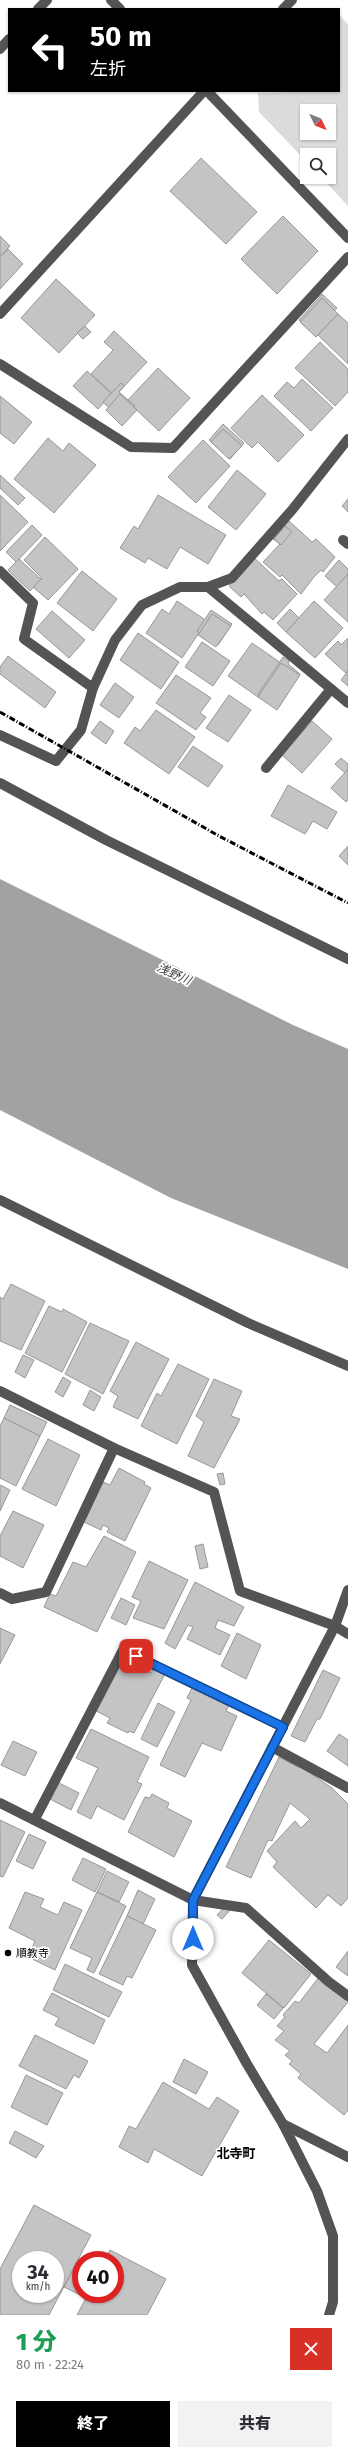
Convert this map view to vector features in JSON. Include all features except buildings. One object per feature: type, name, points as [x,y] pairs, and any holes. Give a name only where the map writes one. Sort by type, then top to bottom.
[{"type":"street","points":[[39,8],[47,0]]},
{"type":"street","points":[[111,0],[119,8]]},
{"type":"street","points":[[284,8],[292,0]]},
{"type":"street","points":[[0,49],[8,40]]},
{"type":"street","points":[[0,314],[204,92]]},
{"type":"street","points":[[206,92],[348,238]]},
{"type":"street","points":[[0,364],[131,448],[173,448],[348,257]]},
{"type":"street","points":[[0,735],[56,761],[81,730],[93,688],[115,640],[142,605],[180,588],[208,587],[232,578],[292,510],[348,438]]},
{"type":"street","points":[[0,571],[33,603],[24,639],[93,688]]},
{"type":"street","points":[[208,587],[348,703]]},
{"type":"street","points":[[266,768],[331,689]]},
{"type":"street","points":[[0,783],[106,840],[348,958]]},
{"type":"street","points":[[0,1200],[241,1320],[348,1366]]},
{"type":"street","points":[[0,1392],[114,1448],[214,1492],[240,1591],[335,1626],[348,1634]]},
{"type":"street","points":[[0,1593],[12,1599],[46,1592],[114,1448]]},
{"type":"street","points":[[329,2315],[333,2302],[333,2236],[317,2190],[283,2124],[247,2064],[192,1965],[193,1900],[335,1626],[348,1590]]},
{"type":"street","points":[[35,1819],[123,1650],[283,1727]]},
{"type":"street","points":[[272,1747],[348,1788]]},
{"type":"street","points":[[0,1803],[35,1819],[193,1900],[246,1908],[348,1996]]},
{"type":"street","points":[[283,2124],[348,2157]]},
{"type":"shaded area","points":[[340,16],[348,24],[348,206],[328,184],[336,184],[336,148],[300,148],[300,155],[259,112],[258,93],[340,92]]},
{"type":"water","name":"浅野川","points":[[0,879],[293,1025],[348,1049],[348,1269],[171,1198],[0,1110]]},
{"type":"railway","points":[[0,712],[219,836],[348,903]]},
{"type":"place","name":"順教寺","points":[[8,1953]]},
{"type":"district","name":"北寺町","points":[[236,2153]]},
{"type":"route","points":[[136,1656],[283,1727],[193,1900],[193,1939]]}]
